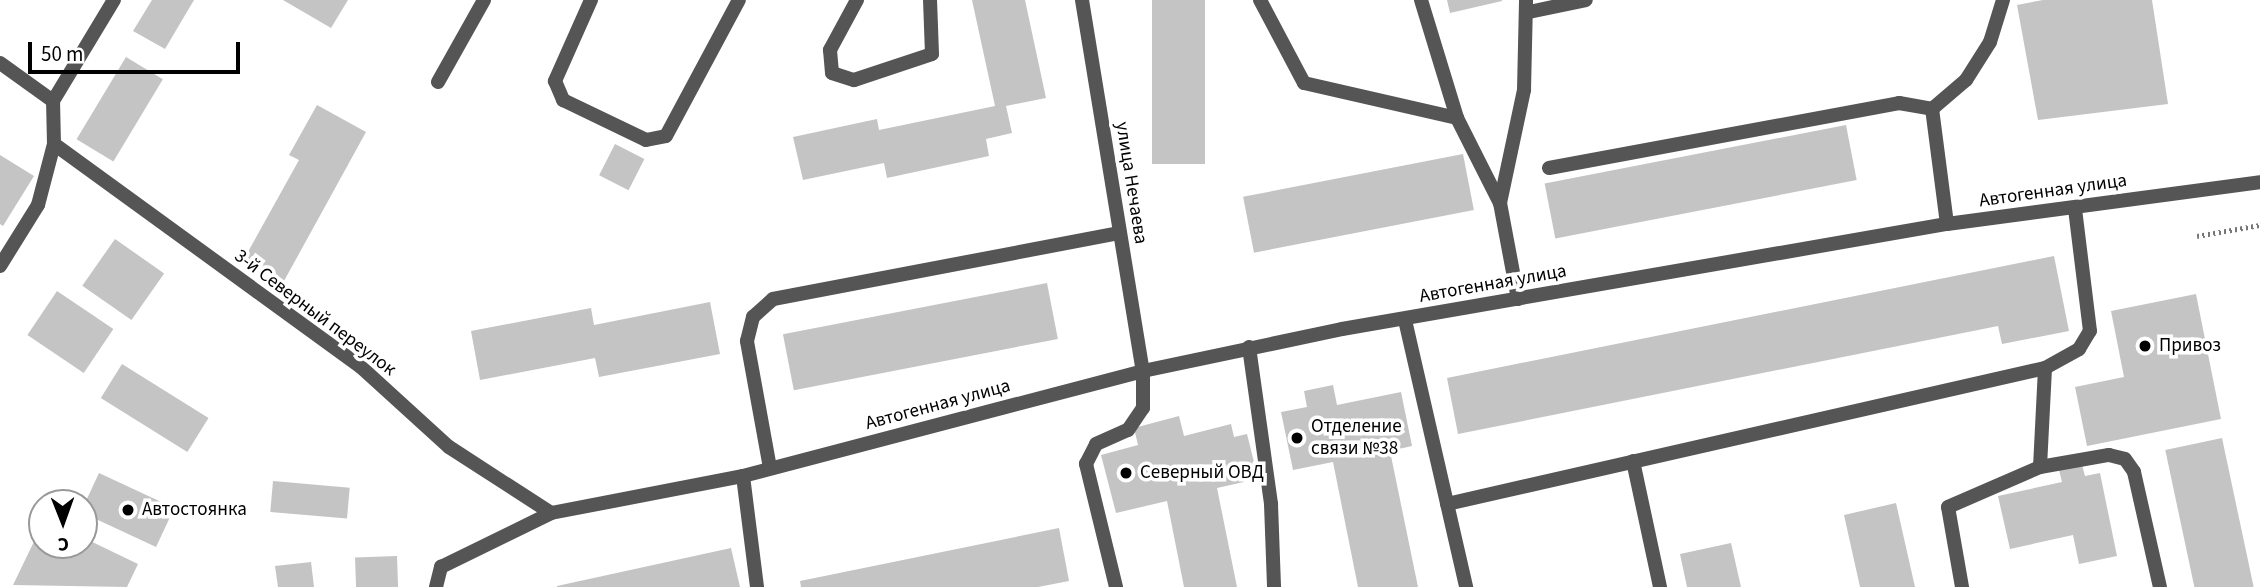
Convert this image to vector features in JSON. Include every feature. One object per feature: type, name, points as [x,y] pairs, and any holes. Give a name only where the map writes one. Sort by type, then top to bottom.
[{"type":"street","points":[[2,258],[38,205],[54,144],[53,101],[114,0]]},
{"type":"street","points":[[438,82],[484,0]]},
{"type":"street","points":[[591,0],[555,81],[563,100],[646,140],[666,136],[739,0]]},
{"type":"street","points":[[857,0],[830,50],[832,73],[854,80],[932,54],[930,0]]},
{"type":"street","name":"улица Нечаева","points":[[1082,0],[1143,371],[1143,408],[1128,430],[1096,444],[1086,464],[1116,587]]},
{"type":"street","points":[[1260,0],[1304,83],[1457,118]]},
{"type":"street","points":[[1421,0],[1457,118],[1500,203],[1518,299]]},
{"type":"street","points":[[1500,203],[1524,90],[1527,6],[1586,0]]},
{"type":"street","points":[[1932,109],[1966,80],[1990,42],[2003,0]]},
{"type":"street","points":[[0,63],[53,101]]},
{"type":"street","points":[[1549,168],[1899,103],[1932,109]]},
{"type":"street","points":[[1932,109],[1947,224]]},
{"type":"street","name":"3-й Северный переулок","points":[[54,144],[361,367],[449,447],[551,513]]},
{"type":"street","name":"Автогенная улица","points":[[436,587],[441,567],[551,513],[743,476],[1143,371],[1249,347],[1947,224],[2260,182]]},
{"type":"street","points":[[1447,504],[2045,368],[2079,349],[2090,331],[2076,208]]},
{"type":"street","points":[[770,468],[747,341],[753,317],[773,299],[1120,233]]},
{"type":"street","points":[[1405,320],[1466,587]]},
{"type":"street","points":[[1249,347],[1271,505],[1274,587]]},
{"type":"street","points":[[2040,467],[2045,368]]},
{"type":"street","points":[[1962,587],[1948,507],[2040,467],[2109,455],[2130,464],[2160,587]]},
{"type":"street","points":[[1633,461],[1660,587]]},
{"type":"street","points":[[743,476],[757,587]]},
{"type":"path","points":[[2197,236],[2260,225]]},
{"type":"building","points":[[152,0],[194,0],[165,49],[133,31]]},
{"type":"building","points":[[283,0],[348,0],[331,28]]},
{"type":"building","points":[[972,0],[1025,0],[1046,98],[1006,106],[1012,133],[986,139],[989,156],[887,178],[884,163],[803,180],[793,137],[877,119],[879,130],[995,106]]},
{"type":"building","points":[[1152,0],[1205,0],[1205,164],[1152,164]]},
{"type":"building","points":[[1447,0],[1502,0],[1502,1],[1450,13]]},
{"type":"building","points":[[2043,0],[2152,0],[2168,104],[2038,120],[2017,5]]},
{"type":"building","points":[[126,57],[163,79],[113,161],[77,139]]},
{"type":"building","points":[[317,105],[366,132],[284,281],[244,259],[299,160],[289,155]]},
{"type":"building","points":[[1846,125],[1857,180],[1555,239],[1545,184]]},
{"type":"building","points":[[615,144],[644,159],[629,190],[599,175]]},
{"type":"building","points":[[1463,154],[1474,210],[1254,253],[1243,197]]},
{"type":"building","points":[[0,155],[34,176],[3,226],[0,224]]},
{"type":"building","points":[[115,239],[164,273],[131,320],[82,286]]},
{"type":"building","points":[[2054,256],[2069,331],[2002,344],[1998,326],[1458,434],[1447,378]]},
{"type":"building","points":[[1047,283],[1058,339],[794,390],[783,334]]},
{"type":"building","points":[[57,291],[113,329],[84,373],[27,335]]},
{"type":"building","points":[[2196,294],[2221,419],[2087,446],[2075,387],[2124,377],[2111,311]]},
{"type":"building","points":[[710,302],[720,354],[599,377],[595,358],[480,380],[471,331],[591,308],[594,325]]},
{"type":"building","points":[[122,364],[209,418],[187,452],[101,398]]},
{"type":"building","points":[[1333,385],[1337,405],[1401,392],[1412,446],[1390,451],[1418,587],[1358,587],[1333,462],[1293,470],[1281,412],[1307,407],[1304,391]]},
{"type":"building","points":[[1179,416],[1184,436],[1231,424],[1234,437],[1247,434],[1255,466],[1241,469],[1244,482],[1217,488],[1237,587],[1184,587],[1167,501],[1116,513],[1101,455],[1138,445],[1134,428]]},
{"type":"building","points":[[2222,438],[2254,587],[2194,587],[2165,450]]},
{"type":"building","points":[[2081,461],[2085,476],[2100,473],[2117,556],[2079,564],[2073,535],[2010,549],[1998,496],[2062,482],[2058,466]]},
{"type":"building","name":"Автостоянка","points":[[99,473],[174,508],[156,547],[98,520],[98,489],[92,489]]},
{"type":"building","points":[[273,481],[350,488],[347,519],[270,512]]},
{"type":"building","points":[[1896,503],[1915,587],[1860,587],[1844,515]]},
{"type":"building","points":[[1059,528],[1069,581],[1038,587],[801,587],[800,581]]},
{"type":"building","points":[[1731,543],[1741,587],[1687,587],[1680,554]]},
{"type":"building","points":[[98,545],[138,564],[127,587],[13,585],[28,554],[28,559],[98,559]]},
{"type":"building","points":[[731,548],[740,587],[557,587],[557,586]]},
{"type":"building","points":[[397,556],[398,587],[356,587],[355,557]]},
{"type":"building","points":[[311,562],[314,587],[278,587],[275,566]]},
{"type":"place","name":"Привоз","points":[[2145,346]]},
{"type":"place","name":"Отделение связи №38","points":[[1297,438]]},
{"type":"place","name":"Северный ОВД","points":[[1126,473]]},
{"type":"place","name":"Автостоянка","points":[[128,510]]}]
